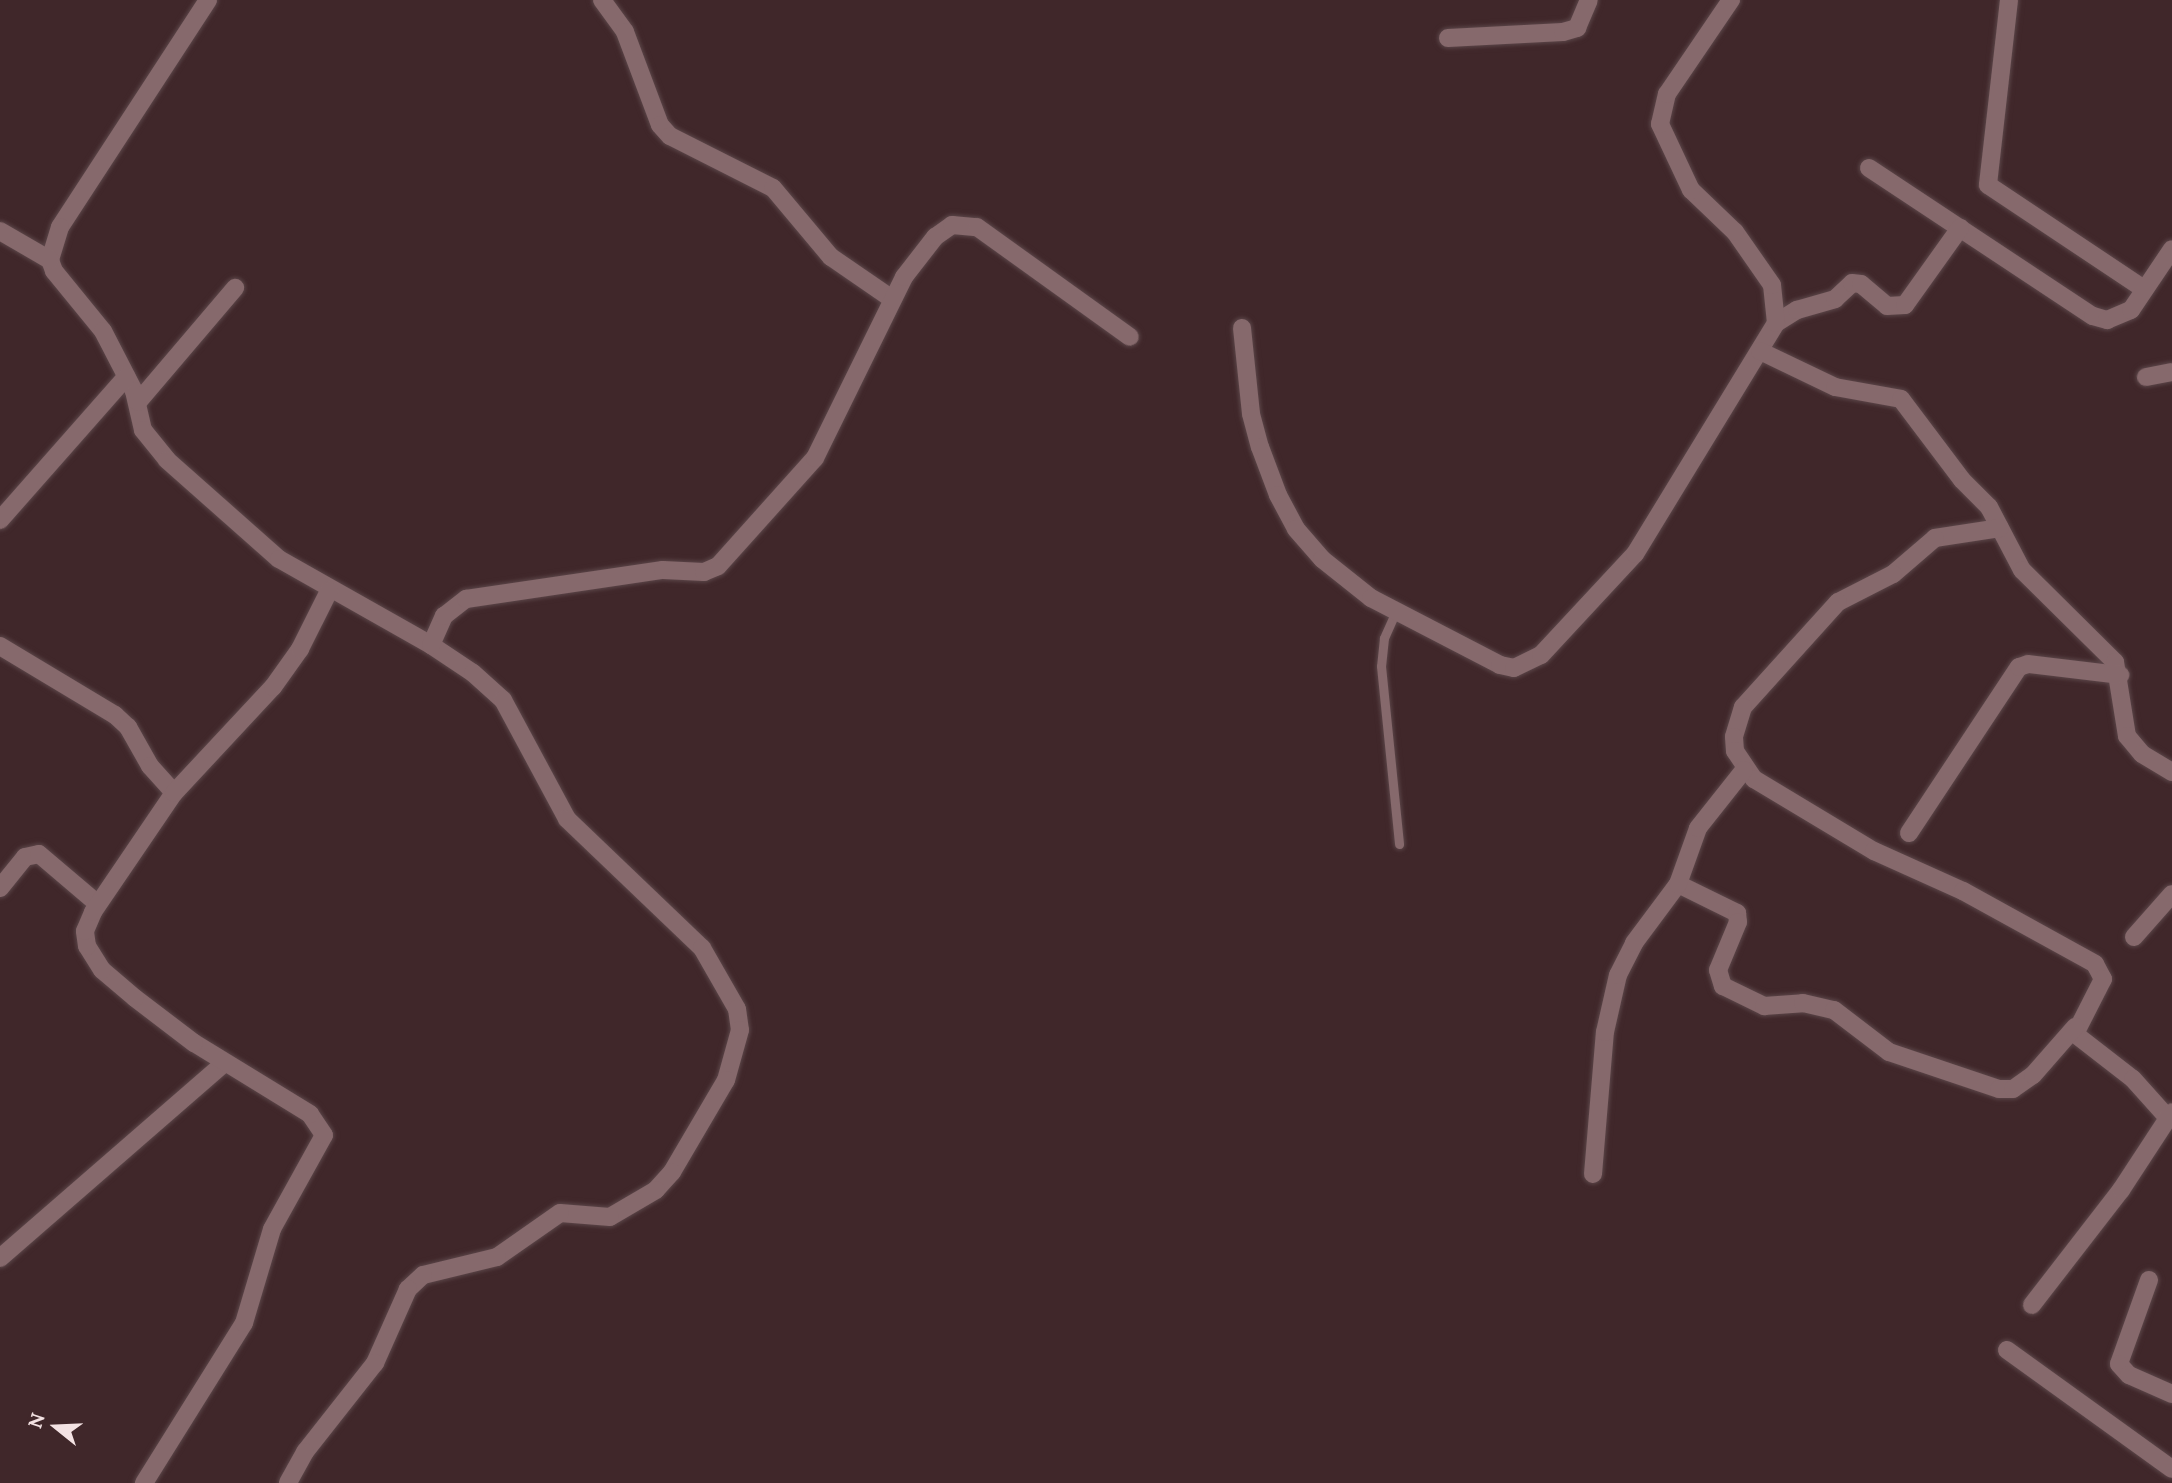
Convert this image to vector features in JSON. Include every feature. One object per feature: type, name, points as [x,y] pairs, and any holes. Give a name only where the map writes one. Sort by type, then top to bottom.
[{"type":"street","points":[[50,260],[60,227],[208,0]]},
{"type":"street","points":[[602,0],[625,32],[660,125],[670,136],[773,188],[831,257],[892,299]]},
{"type":"street","points":[[1448,38],[1563,32],[1577,28],[1589,0]]},
{"type":"street","points":[[1731,0],[1667,94],[1660,124],[1691,190],[1735,232],[1772,285],[1776,323]]},
{"type":"street","points":[[2009,0],[1988,185],[2144,289]]},
{"type":"street","points":[[1869,168],[2100,318],[2119,318],[2131,310],[2172,249]]},
{"type":"street","points":[[431,645],[444,616],[466,599],[663,569],[704,572],[718,566],[815,458],[892,299],[935,237],[952,225],[965,223],[1130,337]]},
{"type":"street","points":[[1242,328],[1251,414],[1278,495],[1296,529],[1346,581],[1396,611],[1500,664],[1514,668],[1541,655],[1635,554],[1776,323],[1797,310],[1835,299],[1852,283],[1861,284],[1888,306],[1905,305],[1960,228]]},
{"type":"street","points":[[0,231],[50,260],[103,331],[138,402],[143,430],[152,445],[279,559],[329,591],[431,645],[473,673],[503,700],[568,819],[702,948],[737,1009],[736,1053],[673,1172],[647,1197],[610,1217],[560,1213],[497,1257],[439,1268],[408,1289],[375,1363],[305,1452],[288,1483]]},
{"type":"street","points":[[138,402],[234,288]]},
{"type":"street","points":[[1760,351],[1835,387],[1901,400],[1962,480],[1989,507],[2022,570],[2105,649],[2120,675],[2127,736],[2142,754],[2172,772]]},
{"type":"street","points":[[2146,377],[2172,372]]},
{"type":"street","points":[[0,520],[126,377]]},
{"type":"street","points":[[1678,884],[1737,913],[1738,922],[1718,970],[1723,986],[1764,1006],[1803,1003],[1834,1010],[1889,1052],[1999,1089],[2012,1089],[2032,1075],[2075,1027],[2103,979],[2095,964],[1963,891],[1902,867],[1744,770],[1734,737],[1744,707],[1819,619],[1838,602],[1905,566],[1935,538],[2000,528]]},
{"type":"street","points":[[144,1483],[244,1323],[272,1228],[324,1135],[310,1114],[224,1063],[102,970],[87,946],[85,931],[98,904],[174,793],[273,687],[300,649],[329,591]]},
{"type":"street","points":[[0,646],[115,715],[134,735],[149,766],[174,793]]},
{"type":"street","points":[[1909,833],[2019,667],[2028,664],[2120,675]]},
{"type":"street","points":[[1593,1174],[1609,1003],[1634,943],[1678,884],[1698,828],[1744,770]]},
{"type":"street","points":[[0,888],[25,858],[39,854],[98,904]]},
{"type":"street","points":[[2134,937],[2172,894]]},
{"type":"street","points":[[2032,1305],[2121,1190],[2170,1115],[2133,1079],[2081,1039],[2075,1027]]},
{"type":"street","points":[[0,1258],[224,1063]]},
{"type":"street","points":[[2149,1280],[2119,1364],[2129,1375],[2172,1394]]},
{"type":"street","points":[[2007,1350],[2172,1469]]},
{"type":"lane","points":[[1396,611],[1384,638],[1381,666],[1399,844]]}]
